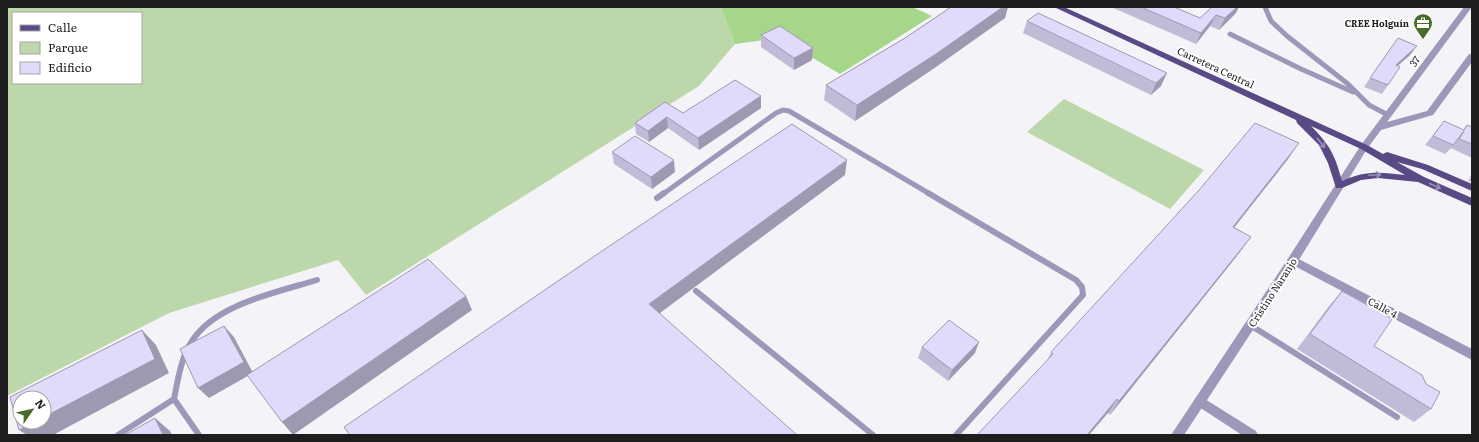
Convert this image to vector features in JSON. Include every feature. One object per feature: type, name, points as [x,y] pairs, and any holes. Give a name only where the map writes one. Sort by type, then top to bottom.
[{"type":"main road","name":"Carretera Central","points":[[1058,7],[1364,147],[1421,179],[1472,202]]},
{"type":"main road","points":[[1294,115],[1323,143],[1333,163],[1339,186],[1359,177],[1378,175],[1421,179]]},
{"type":"main road","name":"Carretera Central","points":[[1364,147],[1425,168],[1472,188]]},
{"type":"street","name":"37","points":[[1364,147],[1468,7]]},
{"type":"street","points":[[1378,128],[1430,113],[1472,56]]},
{"type":"street","name":"Cristino Naranjo","points":[[1177,435],[1293,260],[1364,147]]},
{"type":"street","name":"Calle 4","points":[[1293,260],[1472,355]]},
{"type":"street","points":[[1200,401],[1252,435]]},
{"type":"lane","points":[[1265,7],[1271,21],[1303,49],[1348,84],[1358,96]]},
{"type":"lane","points":[[1230,34],[1301,69],[1344,86],[1369,105],[1388,115]]},
{"type":"lane","points":[[657,198],[776,113],[783,110],[789,110],[1076,280],[1082,287],[1083,295],[956,435]]},
{"type":"lane","points":[[200,435],[174,399],[177,379],[188,348],[197,333],[213,318],[231,308],[317,280]]},
{"type":"lane","points":[[696,291],[873,435]]},
{"type":"lane","points":[[1250,325],[1397,417]]},
{"type":"lane","points":[[118,435],[174,399]]},
{"type":"green space","points":[[7,7],[721,7],[735,44],[699,86],[366,295],[338,260],[169,313],[19,390],[12,390],[12,393],[7,396]]},
{"type":"green space","points":[[721,7],[912,7],[932,16],[840,74],[779,38],[735,44]]},
{"type":"green space","points":[[1064,99],[1204,170],[1170,209],[1027,132]]},
{"type":"building","points":[[951,7],[1003,7],[936,54],[857,105],[826,85],[905,38]]},
{"type":"building","points":[[1141,7],[1174,7],[1200,18],[1212,7],[1237,7],[1225,18],[1216,15],[1201,33]]},
{"type":"building","points":[[1038,13],[1167,73],[1156,83],[1027,21]]},
{"type":"building","points":[[780,26],[813,48],[794,58],[761,35]]},
{"type":"building","points":[[1398,38],[1417,46],[1396,65],[1400,67],[1388,85],[1370,78]]},
{"type":"building","points":[[735,80],[761,96],[698,138],[667,117],[648,131],[635,123],[665,102],[683,113]]},
{"type":"building","points":[[1444,121],[1464,130],[1467,125],[1472,127],[1472,144],[1459,139],[1464,131],[1453,145],[1433,136]]},
{"type":"building","points":[[1255,123],[1299,143],[1233,227],[1251,237],[1119,401],[1117,399],[1087,435],[977,435],[1053,354],[1051,352],[1200,189]]},
{"type":"building","points":[[792,124],[847,160],[649,304],[797,435],[350,435],[344,427],[599,253]]},
{"type":"building","points":[[635,136],[674,160],[651,177],[612,152]]},
{"type":"building","points":[[428,259],[466,296],[282,422],[247,375]]},
{"type":"building","points":[[1342,291],[1392,319],[1374,346],[1422,375],[1426,384],[1440,392],[1431,409],[1310,334]]},
{"type":"building","points":[[949,320],[979,342],[952,370],[922,347]]},
{"type":"building","points":[[224,326],[244,362],[198,388],[180,349]]},
{"type":"building","points":[[142,330],[155,359],[52,413],[52,390],[24,390]]},
{"type":"building","points":[[155,418],[163,435],[125,435]]},
{"type":"place","name":"CREE Holguín","points":[[1423,40]]}]
